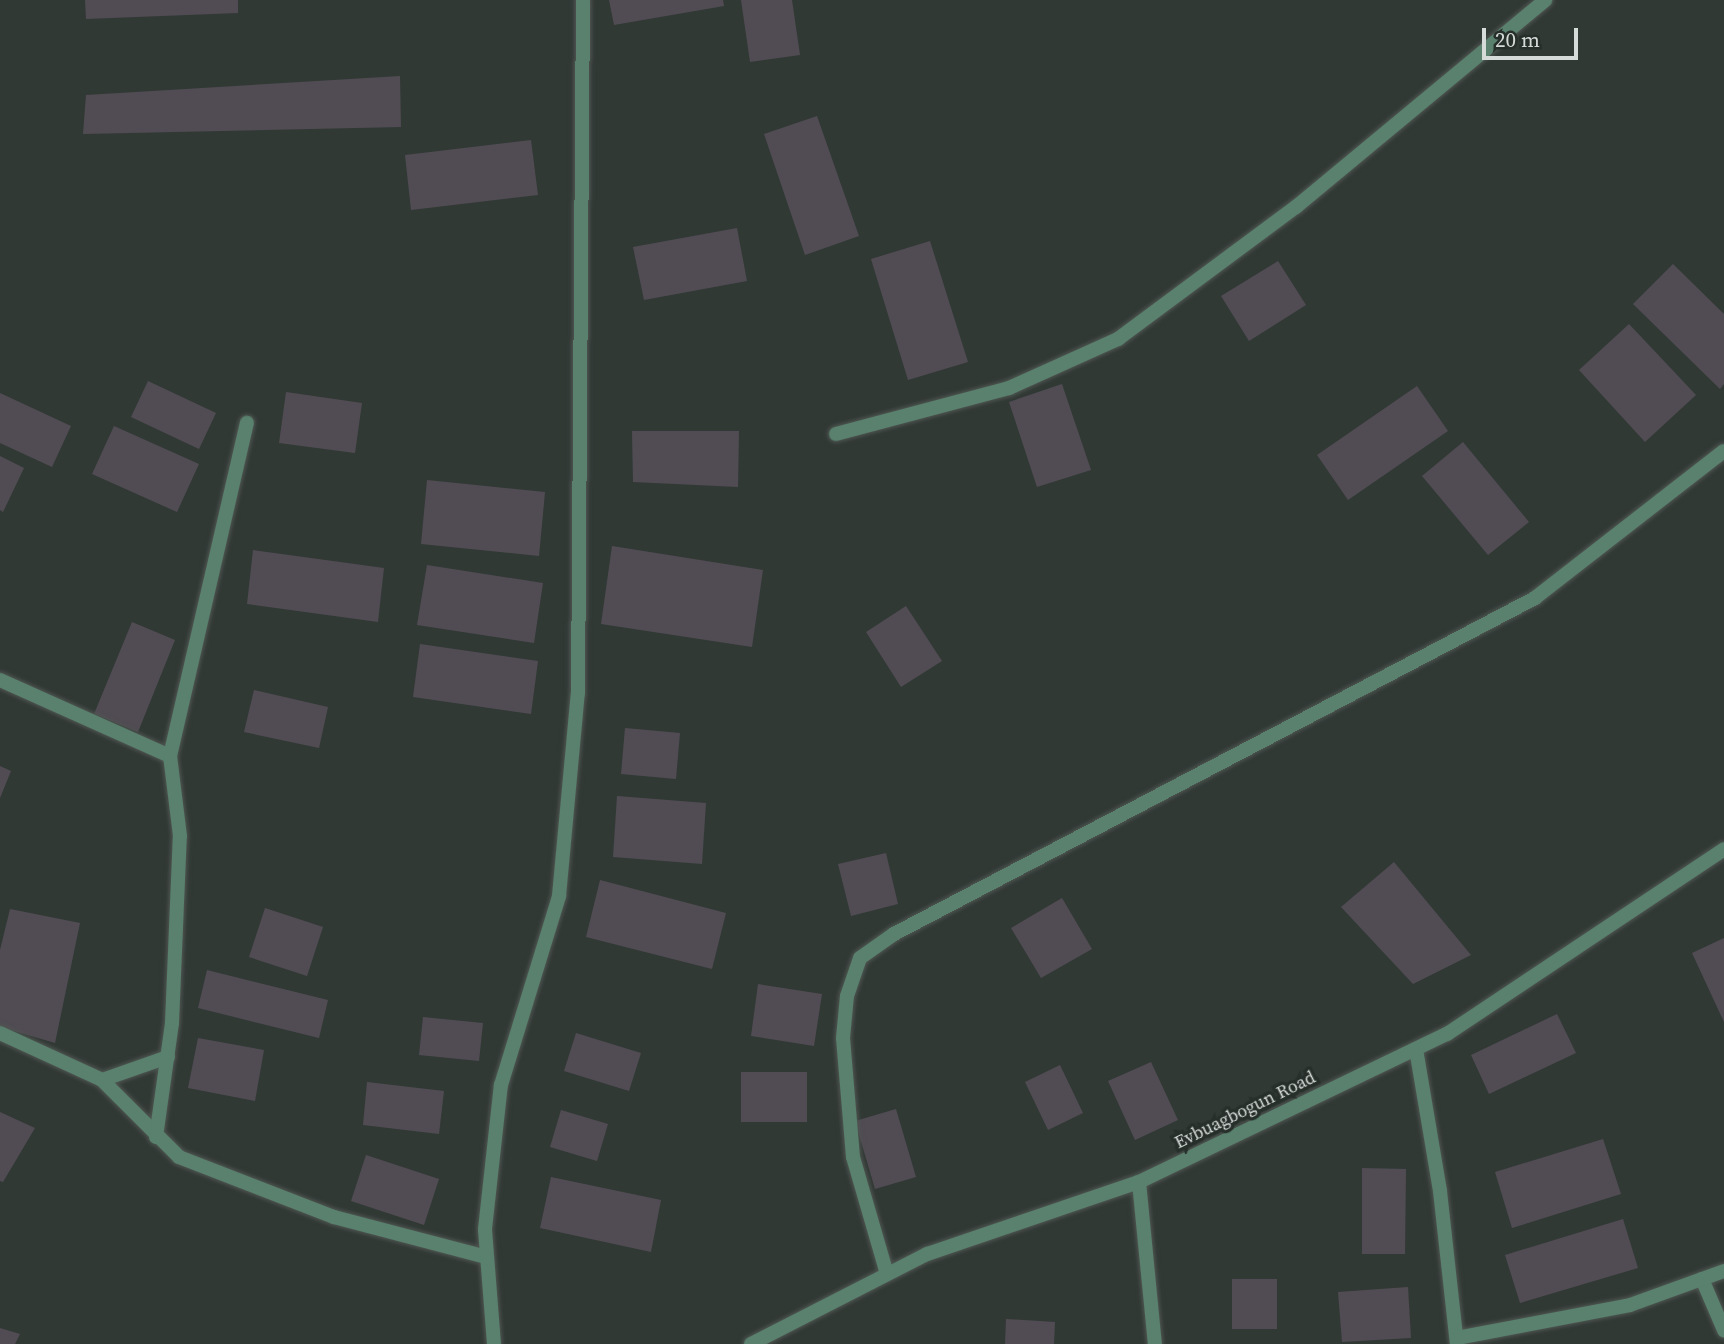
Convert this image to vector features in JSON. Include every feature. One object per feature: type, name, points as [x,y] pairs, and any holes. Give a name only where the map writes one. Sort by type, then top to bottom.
[{"type":"street","points":[[494,1344],[485,1229],[501,1086],[559,896],[578,693],[583,0]]},
{"type":"street","points":[[836,434],[1009,388],[1118,339],[1296,207],[1545,0]]},
{"type":"street","points":[[156,1137],[168,1057],[180,836],[170,756],[247,424]]},
{"type":"street","points":[[887,1274],[853,1157],[843,1038],[847,996],[860,958],[894,934],[1535,598],[1724,451]]},
{"type":"street","points":[[0,680],[170,756]]},
{"type":"street","name":"Evbuagbogun Road","points":[[751,1344],[927,1254],[1139,1182],[1447,1034],[1724,849]]},
{"type":"street","points":[[0,1033],[102,1080],[156,1137],[179,1157],[334,1217],[487,1257]]},
{"type":"street","points":[[1416,1049],[1440,1191],[1457,1341],[1630,1305],[1724,1271]]},
{"type":"street","points":[[102,1080],[168,1057]]},
{"type":"street","points":[[1139,1182],[1155,1344]]},
{"type":"street","points":[[1702,1279],[1724,1330]]},
{"type":"building","points":[[85,0],[238,0],[238,13],[86,19]]},
{"type":"building","points":[[609,0],[723,0],[724,6],[614,25]]},
{"type":"building","points":[[741,0],[792,0],[800,55],[750,62]]},
{"type":"building","points":[[400,76],[401,127],[83,134],[86,95]]},
{"type":"building","points":[[817,116],[859,236],[805,255],[764,134]]},
{"type":"building","points":[[531,140],[538,195],[411,210],[405,155]]},
{"type":"building","points":[[737,228],[747,281],[644,300],[633,247]]},
{"type":"building","points":[[930,241],[968,362],[908,380],[871,259]]},
{"type":"building","points":[[1278,261],[1306,305],[1249,341],[1221,296]]},
{"type":"building","points":[[1673,264],[1724,314],[1724,384],[1720,389],[1633,304]]},
{"type":"building","points":[[1629,324],[1696,395],[1645,442],[1579,370]]},
{"type":"building","points":[[148,381],[216,413],[199,449],[131,417]]},
{"type":"building","points":[[1062,384],[1091,470],[1037,487],[1009,402]]},
{"type":"building","points":[[1417,386],[1448,431],[1348,500],[1317,455]]},
{"type":"building","points":[[286,392],[362,403],[355,453],[279,443]]},
{"type":"building","points":[[0,393],[71,426],[52,467],[0,443]]},
{"type":"building","points":[[114,426],[199,464],[177,512],[92,474]]},
{"type":"building","points":[[632,431],[739,431],[738,487],[633,482]]},
{"type":"building","points":[[1463,442],[1529,522],[1488,555],[1422,476]]},
{"type":"building","points":[[0,456],[24,468],[3,512],[0,510]]},
{"type":"building","points":[[427,480],[545,492],[539,556],[421,544]]},
{"type":"building","points":[[612,546],[763,570],[752,647],[601,624]]},
{"type":"building","points":[[253,550],[384,568],[378,622],[247,604]]},
{"type":"building","points":[[427,565],[543,583],[534,643],[417,625]]},
{"type":"building","points":[[906,606],[942,661],[901,687],[866,632]]},
{"type":"building","points":[[132,622],[175,640],[138,732],[94,714]]},
{"type":"building","points":[[420,644],[538,661],[531,714],[413,697]]},
{"type":"building","points":[[254,690],[328,707],[319,748],[244,732]]},
{"type":"building","points":[[625,728],[680,733],[676,779],[621,774]]},
{"type":"building","points":[[0,766],[11,771],[0,798]]},
{"type":"building","points":[[617,796],[706,803],[702,864],[613,857]]},
{"type":"building","points":[[886,853],[898,904],[851,916],[838,864]]},
{"type":"building","points":[[1394,862],[1471,955],[1413,984],[1341,907]]},
{"type":"building","points":[[600,880],[726,913],[712,969],[586,937]]},
{"type":"building","points":[[1062,898],[1092,949],[1041,978],[1011,928]]},
{"type":"building","points":[[265,908],[323,927],[307,976],[249,957]]},
{"type":"building","points":[[10,909],[80,923],[55,1043],[0,1027],[0,950]]},
{"type":"building","points":[[1724,938],[1724,1022],[1692,953]]},
{"type":"building","points":[[207,970],[328,1000],[319,1038],[198,1008]]},
{"type":"building","points":[[758,984],[822,994],[814,1046],[751,1036]]},
{"type":"building","points":[[1557,1014],[1576,1053],[1489,1094],[1471,1055]]},
{"type":"building","points":[[423,1017],[483,1023],[479,1061],[419,1055]]},
{"type":"building","points":[[576,1033],[641,1053],[629,1091],[564,1071]]},
{"type":"building","points":[[198,1038],[264,1050],[255,1101],[188,1088]]},
{"type":"building","points":[[1151,1062],[1178,1120],[1135,1140],[1108,1081]]},
{"type":"building","points":[[1060,1065],[1083,1113],[1048,1130],[1025,1082]]},
{"type":"building","points":[[741,1072],[807,1072],[807,1122],[741,1122]]},
{"type":"building","points":[[367,1082],[444,1091],[439,1134],[363,1125]]},
{"type":"building","points":[[896,1109],[916,1177],[875,1189],[855,1121]]},
{"type":"building","points":[[561,1110],[608,1124],[597,1161],[550,1147]]},
{"type":"building","points":[[0,1112],[35,1128],[3,1182],[0,1181]]},
{"type":"building","points":[[1603,1139],[1621,1194],[1512,1228],[1495,1172]]},
{"type":"building","points":[[366,1155],[439,1179],[424,1225],[351,1201]]},
{"type":"building","points":[[1362,1168],[1406,1169],[1405,1254],[1362,1254]]},
{"type":"building","points":[[551,1177],[661,1200],[651,1252],[540,1228]]},
{"type":"building","points":[[1623,1219],[1638,1268],[1520,1303],[1505,1255]]},
{"type":"building","points":[[1232,1279],[1277,1279],[1277,1329],[1232,1329]]},
{"type":"building","points":[[1408,1287],[1411,1338],[1342,1342],[1338,1292]]},
{"type":"building","points":[[1006,1319],[1055,1322],[1054,1344],[1005,1344]]},
{"type":"building","points":[[0,1328],[20,1334],[15,1344],[0,1344]]}]
